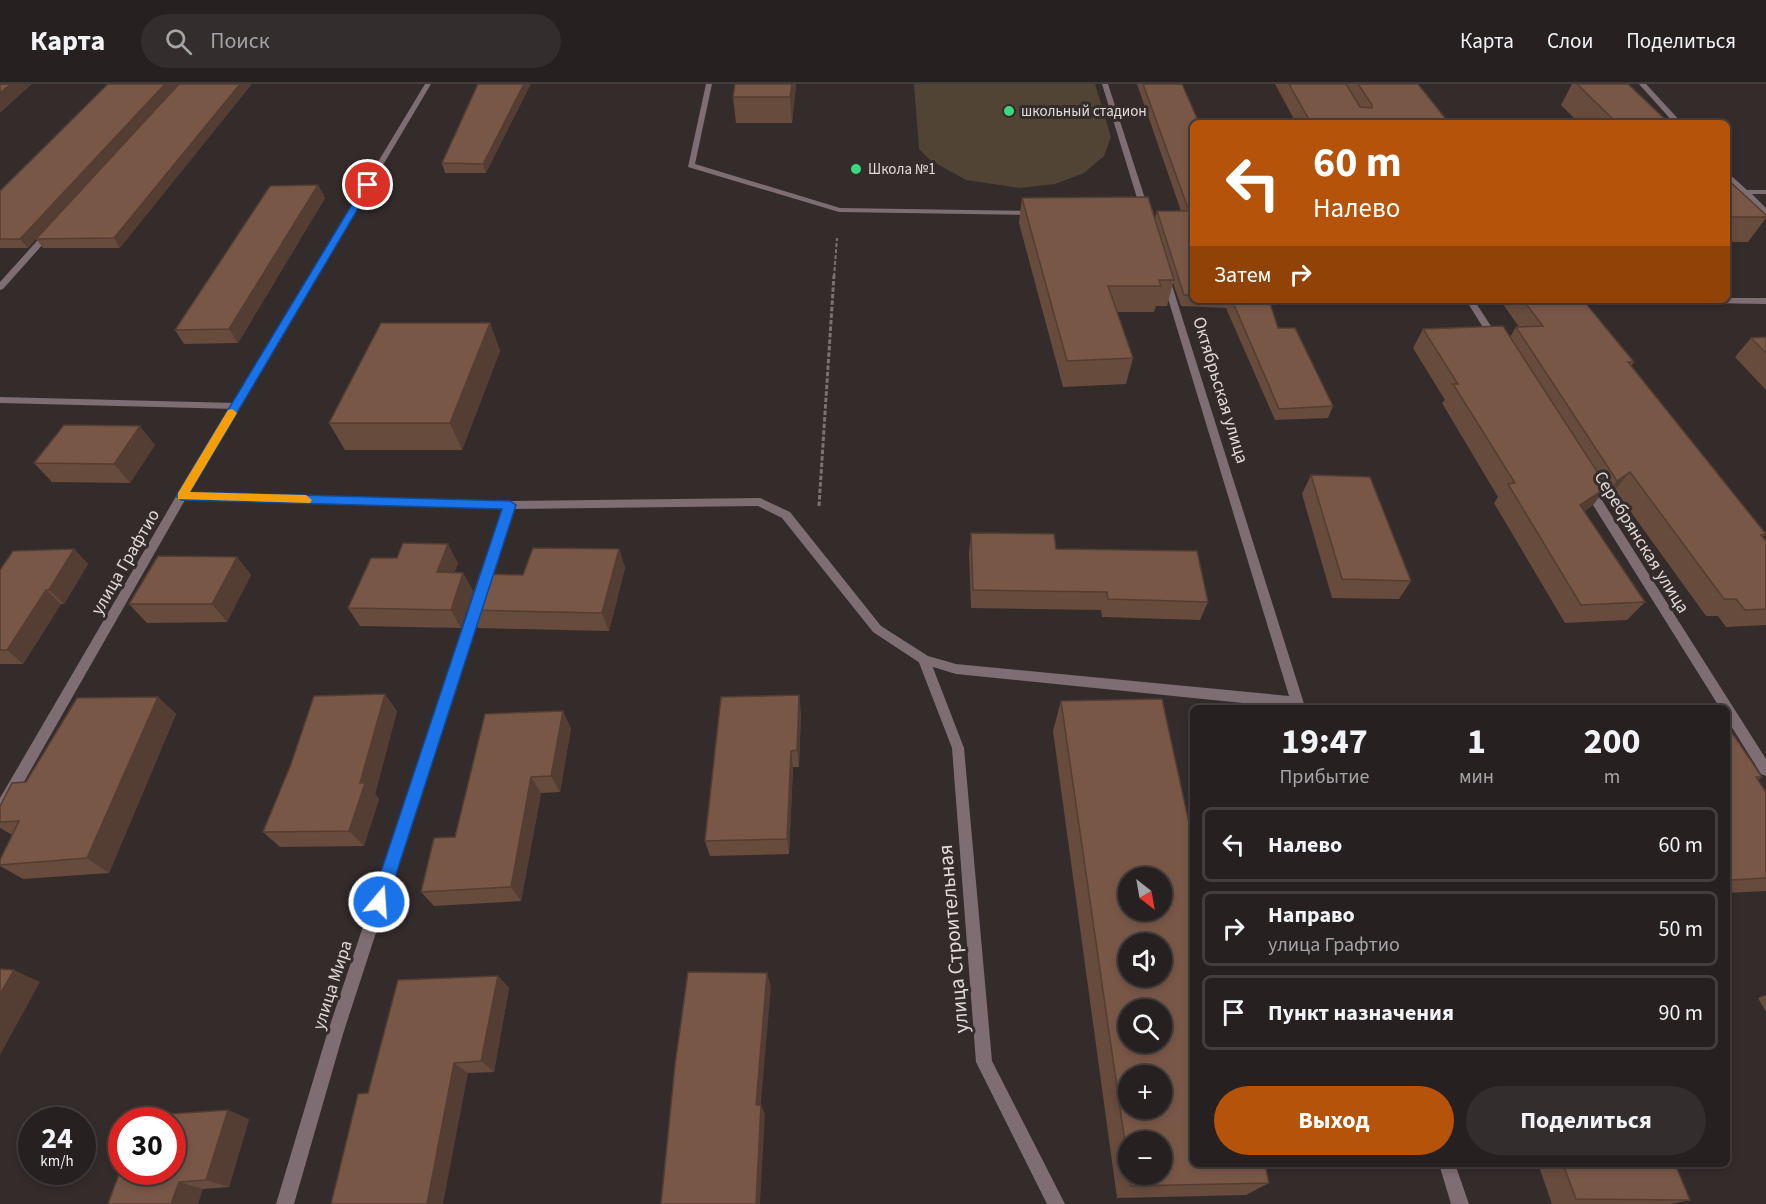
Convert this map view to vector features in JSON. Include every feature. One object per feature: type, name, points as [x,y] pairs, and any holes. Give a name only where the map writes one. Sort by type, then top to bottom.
[{"type":"street","name":"улица Графтио","points":[[0,811],[182,496],[428,84]]},
{"type":"street","points":[[709,84],[691,165],[839,210],[1051,214]]},
{"type":"street","points":[[1105,84],[1147,219],[1134,215]]},
{"type":"street","points":[[1642,84],[1675,120]]},
{"type":"street","points":[[1730,177],[1766,213]]},
{"type":"street","points":[[1745,192],[1766,192]]},
{"type":"street","points":[[0,287],[57,225]]},
{"type":"street","name":"Октябрьская улица","points":[[1164,272],[1298,705]]},
{"type":"street","points":[[1730,300],[1766,301]]},
{"type":"street","points":[[1472,303],[1502,350]]},
{"type":"street","points":[[0,399],[236,406]]},
{"type":"street","name":"Серебрянская улица","points":[[1584,480],[1725,705]]},
{"type":"street","points":[[182,496],[510,505],[760,502],[786,515],[877,629],[924,660],[956,669],[1298,705]]},
{"type":"street","name":"улица Мира","points":[[285,1204],[335,1034],[510,505]]},
{"type":"street","name":"улица Строительная","points":[[924,660],[958,748],[984,1062],[1056,1204]]},
{"type":"street","name":"Серебрянская улица","points":[[1730,713],[1766,770]]},
{"type":"street","points":[[1448,1167],[1460,1204]]},
{"type":"path","points":[[818,554],[819,472],[839,210]]},
{"type":"shaded area","name":"школьный стадион","points":[[914,84],[1095,84],[1111,137],[1104,156],[1084,173],[1055,184],[1020,188],[966,180],[930,160],[919,149]]},
{"type":"building","points":[[0,84],[11,84],[0,93]]},
{"type":"building","points":[[108,84],[165,84],[20,239],[0,239],[0,191]]},
{"type":"building","points":[[179,84],[240,84],[114,238],[36,239]]},
{"type":"building","points":[[478,84],[524,84],[483,164],[442,163]]},
{"type":"building","points":[[735,84],[792,84],[790,97],[733,97]]},
{"type":"building","points":[[1143,84],[1182,84],[1198,120],[1190,120],[1190,295],[1184,295],[1157,211],[1189,211]]},
{"type":"building","points":[[1289,84],[1346,84],[1360,107],[1372,108],[1358,84],[1418,84],[1447,120],[1309,120]]},
{"type":"building","points":[[1577,84],[1628,84],[1666,120],[1614,120]]},
{"type":"building","points":[[1730,182],[1766,215],[1766,217],[1730,217]]},
{"type":"building","points":[[318,185],[229,329],[175,330],[270,186]]},
{"type":"building","points":[[1148,197],[1174,280],[1159,280],[1161,286],[1108,286],[1133,358],[1067,361],[1022,198]]},
{"type":"building","points":[[1233,303],[1270,303],[1278,328],[1295,328],[1333,406],[1279,409]]},
{"type":"building","points":[[1525,303],[1585,303],[1634,362],[1628,362],[1766,534],[1761,535],[1766,541],[1766,609],[1745,610],[1736,599],[1724,599],[1630,472],[1617,481],[1516,327],[1543,326]]},
{"type":"building","points":[[381,323],[490,323],[450,423],[329,423]]},
{"type":"building","points":[[1503,326],[1607,487],[1580,505],[1645,602],[1581,605],[1508,484],[1515,483],[1453,384],[1458,384],[1423,329]]},
{"type":"building","points":[[1766,337],[1766,353],[1751,338]]},
{"type":"building","points":[[64,425],[140,426],[114,464],[34,463]]},
{"type":"building","points":[[1311,475],[1370,477],[1411,581],[1342,579]]},
{"type":"building","points":[[971,533],[1054,534],[1056,549],[1197,551],[1208,602],[1108,599],[1107,592],[973,590]]},
{"type":"building","points":[[403,543],[448,544],[437,572],[463,573],[451,610],[348,608],[371,558],[397,558]]},
{"type":"building","points":[[533,548],[619,549],[602,613],[468,610],[480,574],[523,575]]},
{"type":"building","points":[[74,549],[49,590],[46,590],[7,650],[0,650],[0,570],[13,551]]},
{"type":"building","points":[[158,556],[237,557],[212,604],[129,604]]},
{"type":"building","points":[[385,694],[360,783],[365,783],[349,831],[263,832],[291,764],[314,696]]},
{"type":"building","points":[[799,695],[797,750],[791,751],[787,839],[705,841],[721,697]]},
{"type":"building","points":[[158,697],[87,858],[0,865],[0,860],[19,821],[0,822],[0,806],[12,783],[26,782],[77,698]]},
{"type":"building","points":[[1162,699],[1190,828],[1190,1167],[1266,1167],[1269,1183],[1131,1186],[1172,1185],[1172,1131],[1123,1131],[1122,1119],[1172,1119],[1172,1065],[1118,1065],[1118,1094],[1061,701]]},
{"type":"building","points":[[563,711],[551,776],[531,777],[511,887],[421,892],[434,838],[455,837],[485,714]]},
{"type":"building","points":[[1730,730],[1762,777],[1756,777],[1766,792],[1766,878],[1731,880]]},
{"type":"building","points":[[0,969],[14,970],[0,994]]},
{"type":"building","points":[[688,972],[767,973],[756,1105],[761,1105],[756,1204],[661,1204],[675,1065]]},
{"type":"building","points":[[498,976],[481,1061],[454,1063],[427,1204],[331,1204],[358,1094],[368,1093],[398,980]]},
{"type":"building","points":[[228,1110],[206,1180],[186,1181],[186,1113]]},
{"type":"building","points":[[1564,1167],[1676,1167],[1690,1200],[1576,1199]]},
{"type":"building","points":[[115,1185],[178,1185],[171,1204],[108,1204]]},
{"type":"slow traffic","points":[[232,413],[182,496],[306,500]]},
{"type":"place","name":"школьный стадион","points":[[1009,111]]},
{"type":"place","name":"Школа №1","points":[[856,169]]},
{"type":"route","points":[[368,185],[182,496],[510,505],[379,902]]}]
